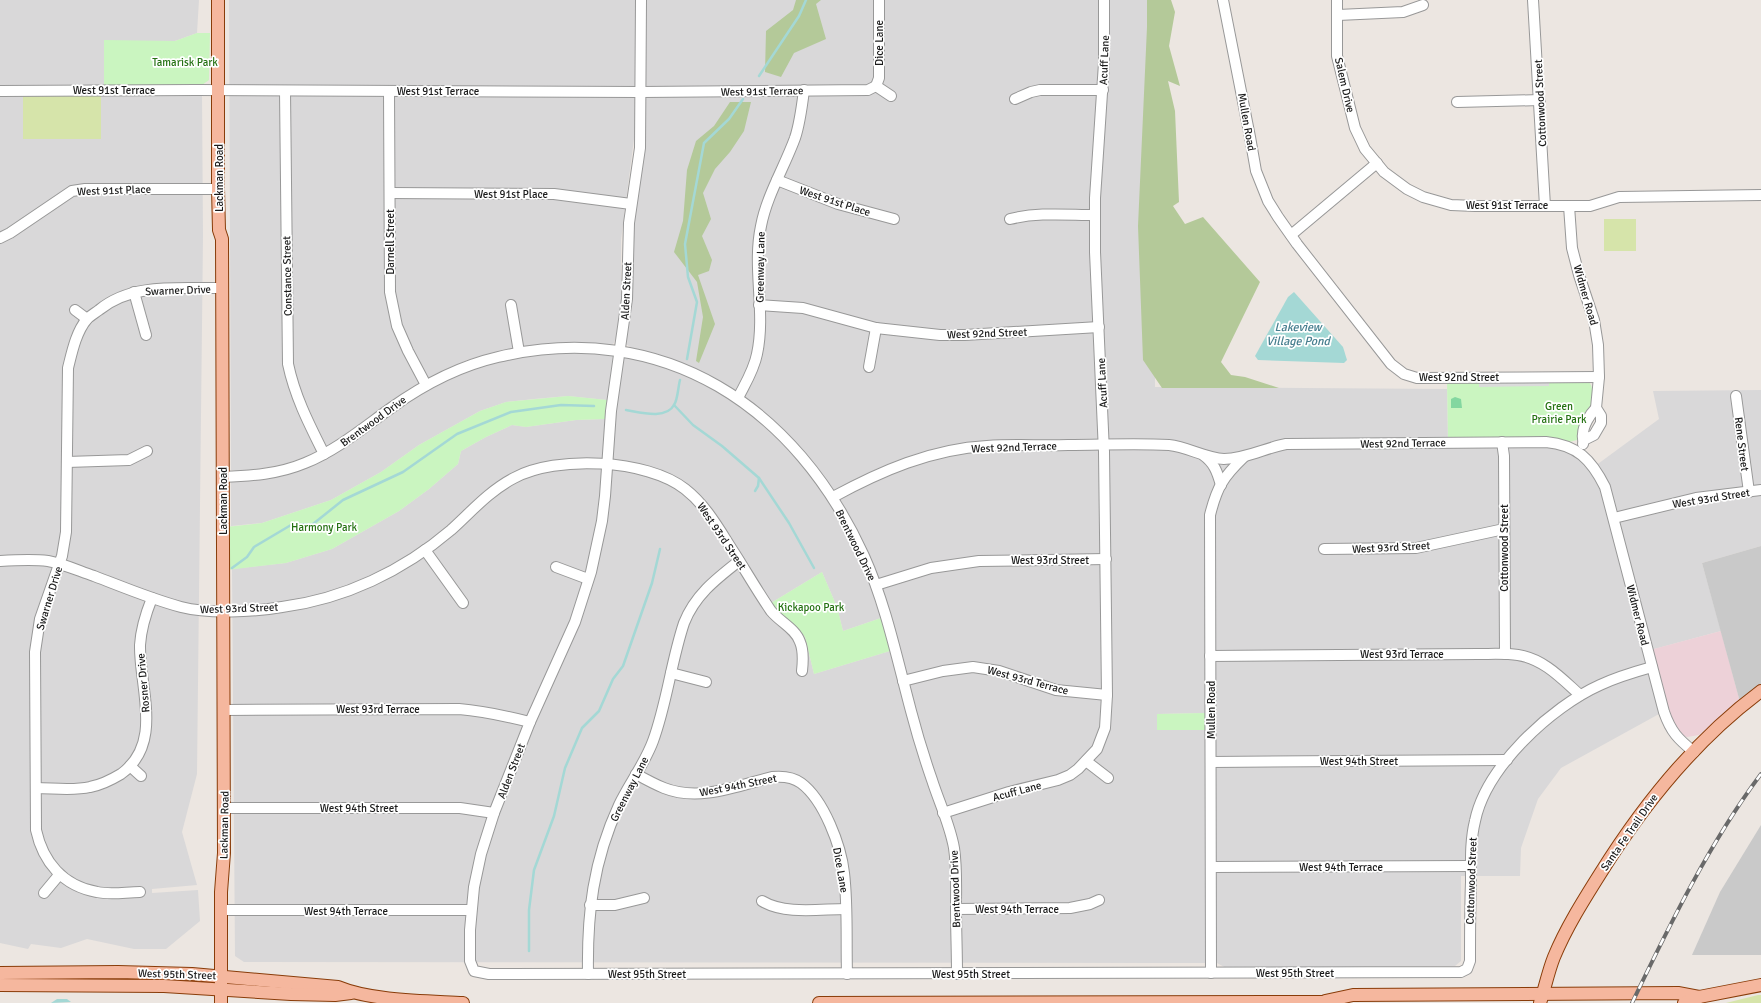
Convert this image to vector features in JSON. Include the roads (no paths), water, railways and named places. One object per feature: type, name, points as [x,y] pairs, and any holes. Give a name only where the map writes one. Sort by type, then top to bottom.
[{"type":"main road","name":"Lackman Road","points":[[218,0],[218,189],[219,230],[222,239],[224,710],[224,853],[221,910],[221,1003]]},
{"type":"main road","name":"Santa Fe Trail Drive","points":[[1541,998],[1554,956],[1572,920],[1616,848],[1650,800],[1694,752],[1733,714],[1761,691]]},
{"type":"main road","name":"West 95th Street","points":[[0,973],[118,972],[221,976],[338,987],[352,993]]},
{"type":"main road","points":[[1684,1003],[1699,997],[1761,985]]},
{"type":"main road","name":"West 95th Street","points":[[0,986],[164,986],[335,995],[352,993],[426,1001],[463,1003]]},
{"type":"main road","points":[[819,1003],[1328,1002],[1353,995],[1541,998],[1678,993],[1699,997]]},
{"type":"street","name":"Alden Street","points":[[474,971],[470,956],[471,910],[480,854],[494,813],[530,722],[570,634],[588,579],[602,521],[608,465],[611,411],[627,299],[628,237],[631,204],[640,148],[641,0]]},
{"type":"street","name":"Dice Lane","points":[[876,86],[878,78],[878,0]]},
{"type":"street","name":"Acuff Lane","points":[[944,813],[1009,792],[1058,780],[1070,775],[1097,749],[1105,728],[1107,695],[1104,445],[1096,278],[1095,215],[1098,145],[1103,90],[1104,0]]},
{"type":"street","name":"Mullen Road","points":[[1223,0],[1256,171],[1268,201],[1291,235]]},
{"type":"street","name":"Salem Drive","points":[[1337,0],[1337,56],[1349,105],[1355,128],[1377,163]]},
{"type":"street","name":"Cottonwood Street","points":[[1533,0],[1545,206]]},
{"type":"street","points":[[1338,15],[1403,12],[1423,5]]},
{"type":"street","name":"West 91st Terrace","points":[[0,91],[641,92],[868,90],[876,86]]},
{"type":"street","points":[[876,86],[891,96]]},
{"type":"street","name":"Greenway Lane","points":[[738,398],[752,370],[757,354],[760,332],[759,238],[765,209],[799,124],[804,90]]},
{"type":"street","points":[[1015,99],[1040,90],[1103,90]]},
{"type":"street","name":"Constance Street","points":[[285,91],[288,364],[293,386],[301,407],[324,454]]},
{"type":"street","name":"Darnell Street","points":[[389,91],[390,276],[393,308],[403,341],[426,385]]},
{"type":"street","points":[[1457,102],[1540,100]]},
{"type":"street","name":"West 91st Terrace","points":[[1377,163],[1384,172],[1402,186],[1432,200],[1451,205],[1590,206],[1619,197],[1761,195]]},
{"type":"street","points":[[1291,235],[1377,163]]},
{"type":"street","name":"West 91st Place","points":[[777,180],[838,204],[894,219]]},
{"type":"street","name":"West 91st Place","points":[[0,238],[10,233],[72,191],[85,189],[218,189]]},
{"type":"street","name":"West 91st Place","points":[[390,193],[554,194],[631,204]]},
{"type":"street","name":"Widmer Road","points":[[1569,206],[1572,248],[1594,320],[1598,345],[1599,377],[1596,408],[1601,416],[1601,423],[1594,435],[1584,440],[1579,453]]},
{"type":"street","points":[[1010,219],[1028,215],[1045,214],[1095,215]]},
{"type":"street","name":"West 92nd Street","points":[[1291,235],[1391,364],[1404,374],[1417,378],[1599,377]]},
{"type":"street","name":"Swarner Drive","points":[[140,892],[98,892],[74,884],[59,875],[45,857],[38,840],[35,818],[35,652],[40,619],[62,556],[66,525],[68,368],[74,345],[87,319],[107,303],[134,292],[150,289],[222,288]]},
{"type":"street","name":"Swarner Drive","points":[[134,292],[146,335]]},
{"type":"street","points":[[511,305],[519,352]]},
{"type":"street","name":"West 92nd Street","points":[[760,305],[803,308],[876,328],[914,333],[966,335],[1099,327]]},
{"type":"street","points":[[75,310],[87,319]]},
{"type":"street","points":[[869,367],[876,328]]},
{"type":"street","name":"Brentwood Drive","points":[[223,477],[268,474],[305,464],[342,444],[389,409],[426,385],[470,365],[519,352],[566,348],[592,348],[620,352],[670,364],[701,377],[738,398],[761,415],[788,440],[806,460],[833,497],[854,534],[876,585],[926,765],[944,813],[954,847],[956,869],[957,974]]},
{"type":"street","name":"Rene Street","points":[[1736,396],[1748,492]]},
{"type":"street","name":"Cottonwood Street","points":[[1502,442],[1504,456],[1505,654]]},
{"type":"street","name":"West 92nd Terrace","points":[[833,497],[888,469],[912,460],[943,452],[987,446],[1169,445],[1203,455],[1224,459],[1244,457],[1271,447],[1286,444],[1502,442],[1558,443],[1579,453],[1596,470]]},
{"type":"street","points":[[67,462],[129,460],[147,451]]},
{"type":"street","points":[[1203,455],[1213,462],[1218,473],[1220,484]]},
{"type":"street","name":"Mullen Road","points":[[1212,973],[1210,515],[1213,501],[1220,484],[1227,473],[1244,457]]},
{"type":"street","name":"West 93rd Street","points":[[0,561],[34,560],[59,564],[152,598],[191,610],[258,610],[282,607],[305,603],[339,594],[390,572],[425,550],[452,529],[492,492],[513,478],[543,466],[563,463],[608,465],[640,469],[660,474],[684,488],[699,502],[712,518],[772,612],[797,635],[802,651],[802,671]]},
{"type":"street","name":"Widmer Road","points":[[1596,470],[1605,487],[1614,518],[1652,667],[1669,726],[1677,738],[1694,752]]},
{"type":"street","name":"West 93rd Street","points":[[1614,518],[1696,498],[1761,490]]},
{"type":"street","name":"West 93rd Street","points":[[1324,549],[1416,548],[1504,529]]},
{"type":"street","points":[[425,550],[462,602]]},
{"type":"street","name":"West 93rd Street","points":[[876,585],[931,568],[966,563],[1010,560],[1106,559]]},
{"type":"street","name":"Greenway Lane","points":[[588,974],[588,922],[590,905],[594,877],[605,839],[620,804],[653,742],[662,714],[684,623],[695,601],[713,581],[739,561]]},
{"type":"street","points":[[556,567],[588,579]]},
{"type":"street","name":"Rosner Drive","points":[[36,788],[92,787],[109,781],[130,766],[141,745],[146,727],[146,709],[140,646],[142,627],[152,598]]},
{"type":"street","name":"West 93rd Terrace","points":[[1210,656],[1518,655],[1544,665],[1580,695]]},
{"type":"street","name":"Cottonwood Street","points":[[1467,970],[1470,961],[1472,834],[1482,800],[1490,783],[1516,749],[1552,714],[1580,695],[1600,685],[1652,667]]},
{"type":"street","name":"West 93rd Terrace","points":[[903,681],[943,671],[974,668],[999,671],[1056,690],[1107,695]]},
{"type":"street","points":[[671,673],[706,682]]},
{"type":"street","name":"West 93rd Terrace","points":[[224,710],[459,709],[494,713],[530,722]]},
{"type":"street","name":"West 94th Street","points":[[1211,762],[1507,760]]},
{"type":"street","points":[[1086,761],[1108,778]]},
{"type":"street","points":[[130,766],[140,776]]},
{"type":"street","name":"West 94th Street","points":[[636,774],[664,788],[694,794],[714,792],[772,777],[781,776],[795,780]]},
{"type":"street","name":"Dice Lane","points":[[795,780],[802,784],[814,796],[832,830],[844,871],[847,974]]},
{"type":"street","name":"West 94th Street","points":[[224,808],[460,808],[494,813]]},
{"type":"street","name":"West 94th Terrace","points":[[1211,867],[1471,866]]},
{"type":"street","points":[[44,893],[59,875]]},
{"type":"street","points":[[590,905],[614,905],[644,898]]},
{"type":"street","name":"West 94th Terrace","points":[[956,909],[1070,908],[1090,904],[1099,900]]},
{"type":"street","points":[[762,901],[770,905],[792,909],[846,909]]},
{"type":"street","name":"West 94th Terrace","points":[[221,910],[471,910]]},
{"type":"street","name":"West 95th Street","points":[[474,971],[489,974],[957,974],[1453,973],[1467,970]]},
{"type":"water","name":"Lakeview Village Pond","points":[[1294,292],[1343,347],[1347,360],[1344,363],[1258,360],[1255,356],[1288,297]]},
{"type":"water","points":[[57,999],[67,999],[71,1002],[51,1003]]},
{"type":"waterway","points":[[759,76],[799,16],[806,0]]},
{"type":"waterway","points":[[687,359],[697,302],[688,277],[685,244],[704,143],[729,119],[743,99]]},
{"type":"waterway","points":[[626,410],[652,414],[659,414],[670,410],[676,400],[680,380]]},
{"type":"waterway","points":[[232,568],[247,557],[254,547],[291,525],[313,524],[343,500],[403,472],[457,434],[511,412],[561,405],[594,406]]},
{"type":"waterway","points":[[674,405],[693,425],[722,446],[759,478],[789,523],[814,568]]},
{"type":"waterway","points":[[755,491],[758,486],[759,478]]},
{"type":"waterway","points":[[529,951],[529,910],[534,870],[554,816],[565,768],[582,728],[599,711],[613,679],[623,666],[652,583],[660,549]]},
{"type":"railway","points":[[1632,1003],[1691,885],[1742,800],[1761,774]]},
{"type":"park label","name":"Tamarisk Park","points":[[185,62]]},
{"type":"park label","name":"Green Prairie Park","points":[[1559,412]]},
{"type":"park label","name":"Harmony Park","points":[[324,527]]},
{"type":"park label","name":"Kickapoo Park","points":[[811,607]]}]
